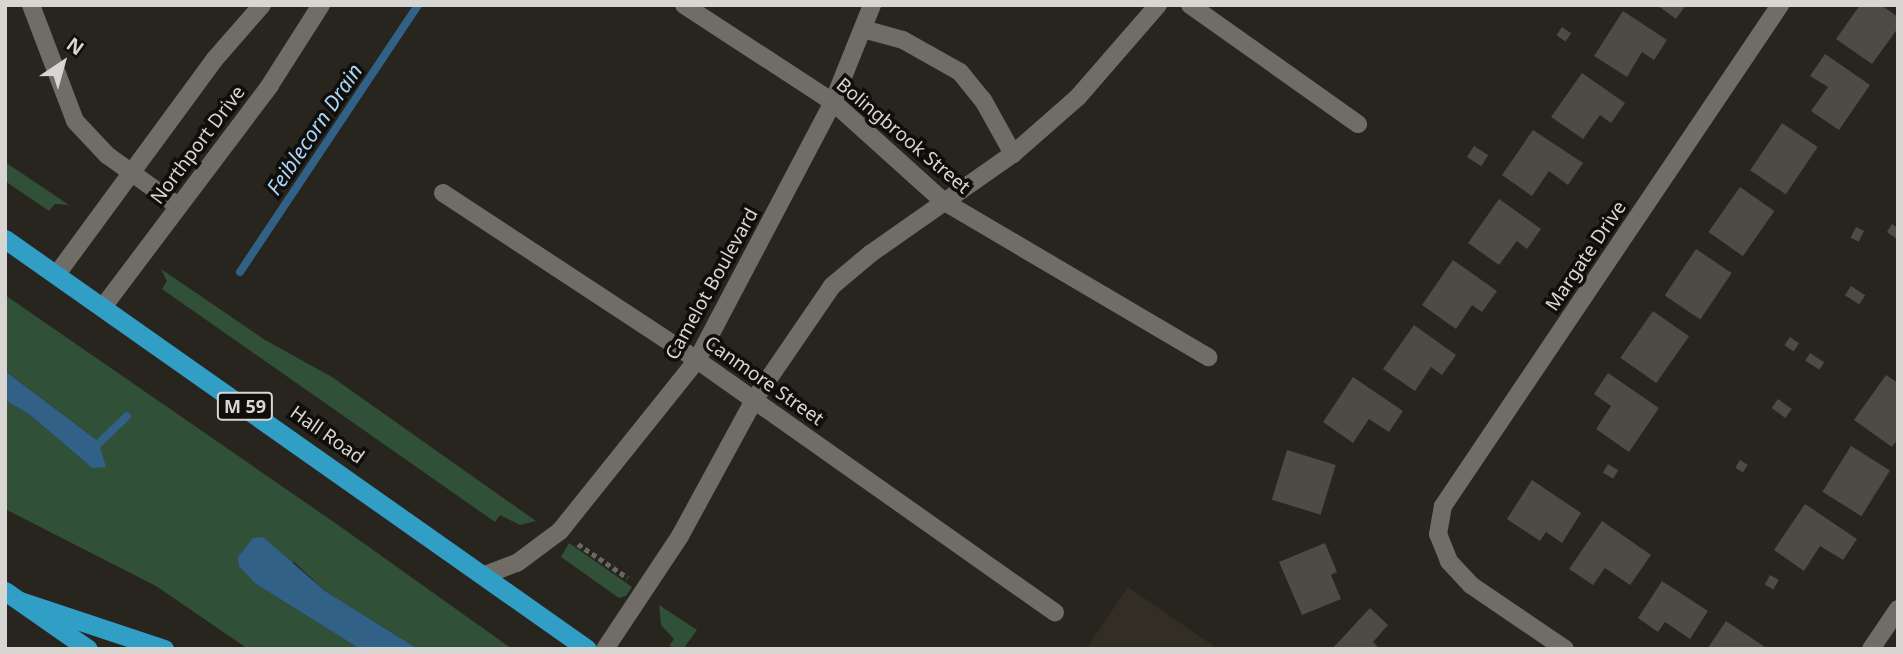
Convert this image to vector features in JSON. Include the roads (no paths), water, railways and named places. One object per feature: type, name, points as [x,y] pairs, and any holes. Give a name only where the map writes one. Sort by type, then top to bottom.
[{"type":"highway","name":"Hall Road","points":[[5,239],[587,649]]},
{"type":"highway","points":[[12,596],[88,649]]},
{"type":"highway","points":[[12,596],[164,649]]},
{"type":"street","points":[[31,5],[75,121],[129,172],[178,206]]},
{"type":"street","name":"Northport Drive","points":[[57,274],[129,172],[262,5]]},
{"type":"street","name":"Northport Drive","points":[[103,307],[270,85],[321,5]]},
{"type":"street","name":"Bolingbrook Street","points":[[684,5],[833,102],[943,201],[1208,358]]},
{"type":"street","name":"Camelot Boulevard","points":[[485,575],[517,563],[560,531],[697,360],[833,102],[872,5]]},
{"type":"street","points":[[605,649],[680,536],[754,400],[832,286],[943,201],[1013,153],[1079,97],[1158,5]]},
{"type":"street","points":[[1190,5],[1358,124]]},
{"type":"street","name":"Margate Drive","points":[[1565,649],[1471,585],[1448,561],[1438,534],[1443,506],[1780,5]]},
{"type":"street","points":[[863,29],[904,40],[960,72],[983,100],[1013,153]]},
{"type":"street","name":"Canmore Street","points":[[443,193],[697,360],[1055,613]]},
{"type":"street","points":[[1871,649],[1898,609]]},
{"type":"water","points":[[5,371],[98,441],[106,467],[92,468],[30,415],[5,400]]},
{"type":"water","points":[[263,537],[325,591],[418,649],[360,649],[256,584],[239,566],[238,557],[253,538]]},
{"type":"waterway","name":"Feiblecorn Drain","points":[[240,272],[418,5]]},
{"type":"waterway","name":"Feiblecorn Drain","points":[[91,451],[127,416]]}]
